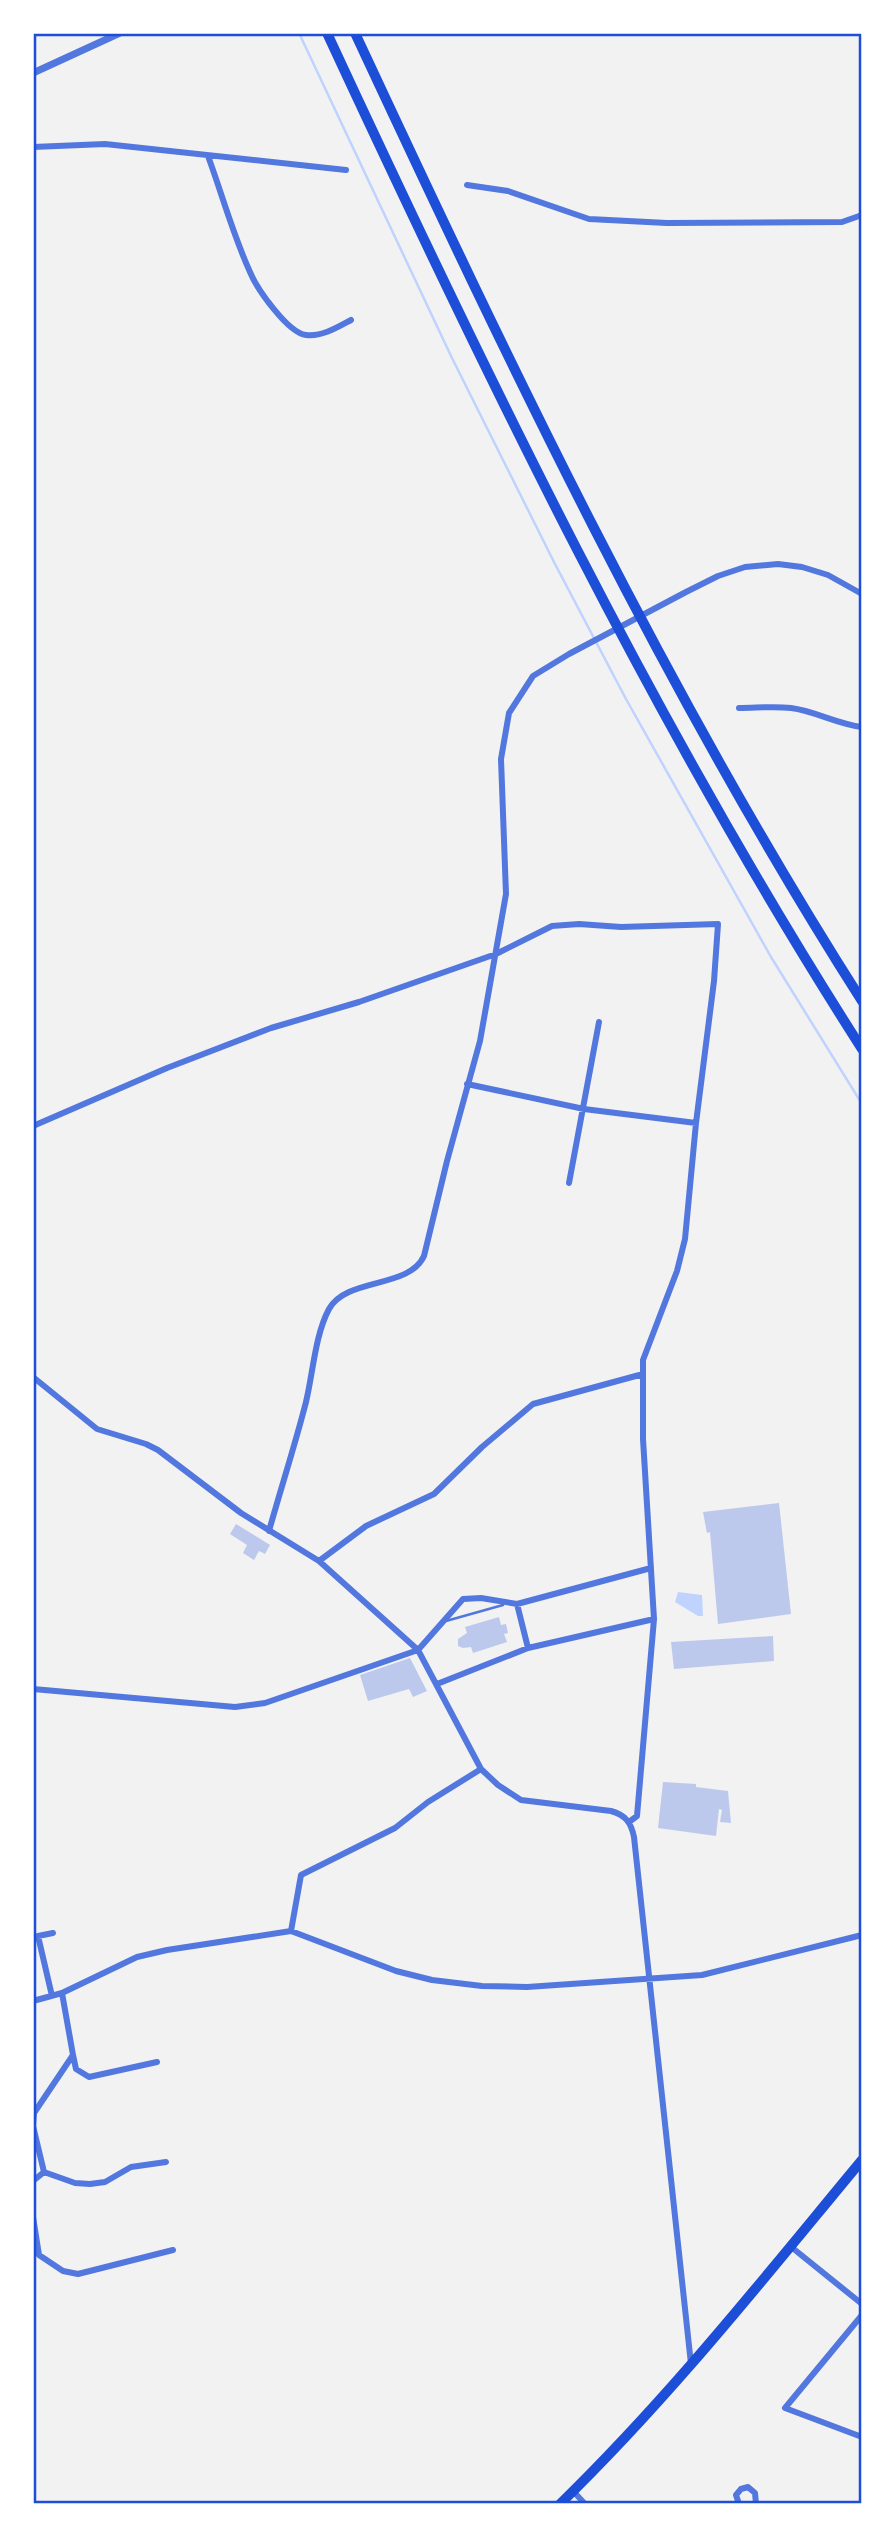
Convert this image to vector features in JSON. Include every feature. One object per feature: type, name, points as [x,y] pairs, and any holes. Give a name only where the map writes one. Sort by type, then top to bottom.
[{"type":"highway","points":[[327,33],[503,405],[598,592],[750,867],[862,1049]]},
{"type":"highway","points":[[355,33],[532,406],[623,584],[771,854],[862,1001]]},
{"type":"main road","points":[[560,2504],[627,2438],[691,2366],[862,2160]]},
{"type":"street","points":[[33,73],[120,33]]},
{"type":"street","points":[[33,147],[105,144],[346,170]]},
{"type":"street","points":[[208,156],[251,275],[289,327],[303,335],[314,335],[351,320]]},
{"type":"street","points":[[467,185],[508,191],[589,219],[667,223],[842,222],[862,215]]},
{"type":"street","points":[[269,1531],[329,1308],[343,1294],[403,1274],[422,1260],[480,1041],[506,894],[501,759],[509,713],[533,676],[569,654],[718,576],[745,567],[778,564],[802,567],[828,575],[862,594]]},
{"type":"street","points":[[739,708],[790,708],[862,727]]},
{"type":"street","points":[[33,1126],[167,1068],[271,1028],[359,1002],[496,954],[552,926],[718,924],[715,981],[696,1123],[685,1239],[677,1271],[643,1360],[643,1439],[654,1619],[637,1816],[629,1822]]},
{"type":"street","points":[[569,1183],[598,1022]]},
{"type":"street","points":[[467,1084],[584,1109],[696,1123]]},
{"type":"street","points":[[319,1561],[366,1526],[434,1494],[482,1447],[533,1404],[643,1374]]},
{"type":"street","points":[[33,1377],[97,1429],[158,1450],[219,1497],[319,1561],[418,1650],[481,1769],[498,1785],[521,1800],[611,1811],[629,1822],[634,1837],[691,2366]]},
{"type":"street","points":[[33,1689],[236,1707],[265,1703],[418,1650],[463,1599],[481,1598],[514,1603],[651,1568]]},
{"type":"street","points":[[514,1603],[528,1648]]},
{"type":"street","points":[[437,1684],[528,1648],[654,1619]]},
{"type":"street","points":[[290,1931],[302,1875],[395,1828],[428,1802],[481,1769]]},
{"type":"street","points":[[33,2001],[62,1993],[137,1957],[290,1931],[396,1971],[432,1980],[482,1986],[527,1987],[702,1975],[862,1935]]},
{"type":"street","points":[[52,1996],[36,1936],[53,1933]]},
{"type":"street","points":[[62,1993],[76,2069],[89,2077],[157,2062]]},
{"type":"street","points":[[44,2172],[33,2126],[33,2113],[73,2056]]},
{"type":"street","points":[[44,2172],[75,2183],[90,2184],[111,2179],[131,2167],[166,2162]]},
{"type":"street","points":[[33,2180],[44,2172]]},
{"type":"street","points":[[33,2217],[36,2256],[63,2271],[78,2274],[173,2250]]},
{"type":"street","points":[[790,2246],[862,2304]]},
{"type":"street","points":[[862,2315],[785,2408],[862,2437]]},
{"type":"street","points":[[740,2504],[736,2495],[741,2489],[748,2487],[755,2493],[756,2504]]},
{"type":"street","points":[[573,2491],[585,2504]]},
{"type":"lane","points":[[443,1622],[514,1603]]},
{"type":"water","points":[[678,1592],[702,1595],[703,1616],[698,1616],[675,1602]]},
{"type":"building","points":[[779,1503],[791,1614],[718,1624],[710,1532],[707,1533],[703,1512]]},
{"type":"building","points":[[236,1524],[270,1545],[265,1554],[259,1551],[254,1560],[243,1553],[247,1545],[230,1534]]},
{"type":"building","points":[[499,1617],[501,1625],[506,1624],[508,1633],[504,1634],[507,1642],[473,1653],[471,1647],[458,1646],[458,1639],[467,1633],[465,1627]]},
{"type":"building","points":[[773,1636],[774,1661],[674,1669],[671,1642]]},
{"type":"building","points":[[410,1658],[427,1691],[413,1697],[409,1689],[368,1701],[360,1675]]},
{"type":"building","points":[[663,1782],[696,1784],[696,1787],[728,1791],[731,1823],[720,1822],[722,1810],[719,1809],[716,1836],[658,1828]]},
{"type":"waterway","points":[[299,33],[451,356],[555,564],[626,699],[771,957],[862,1104]]}]
